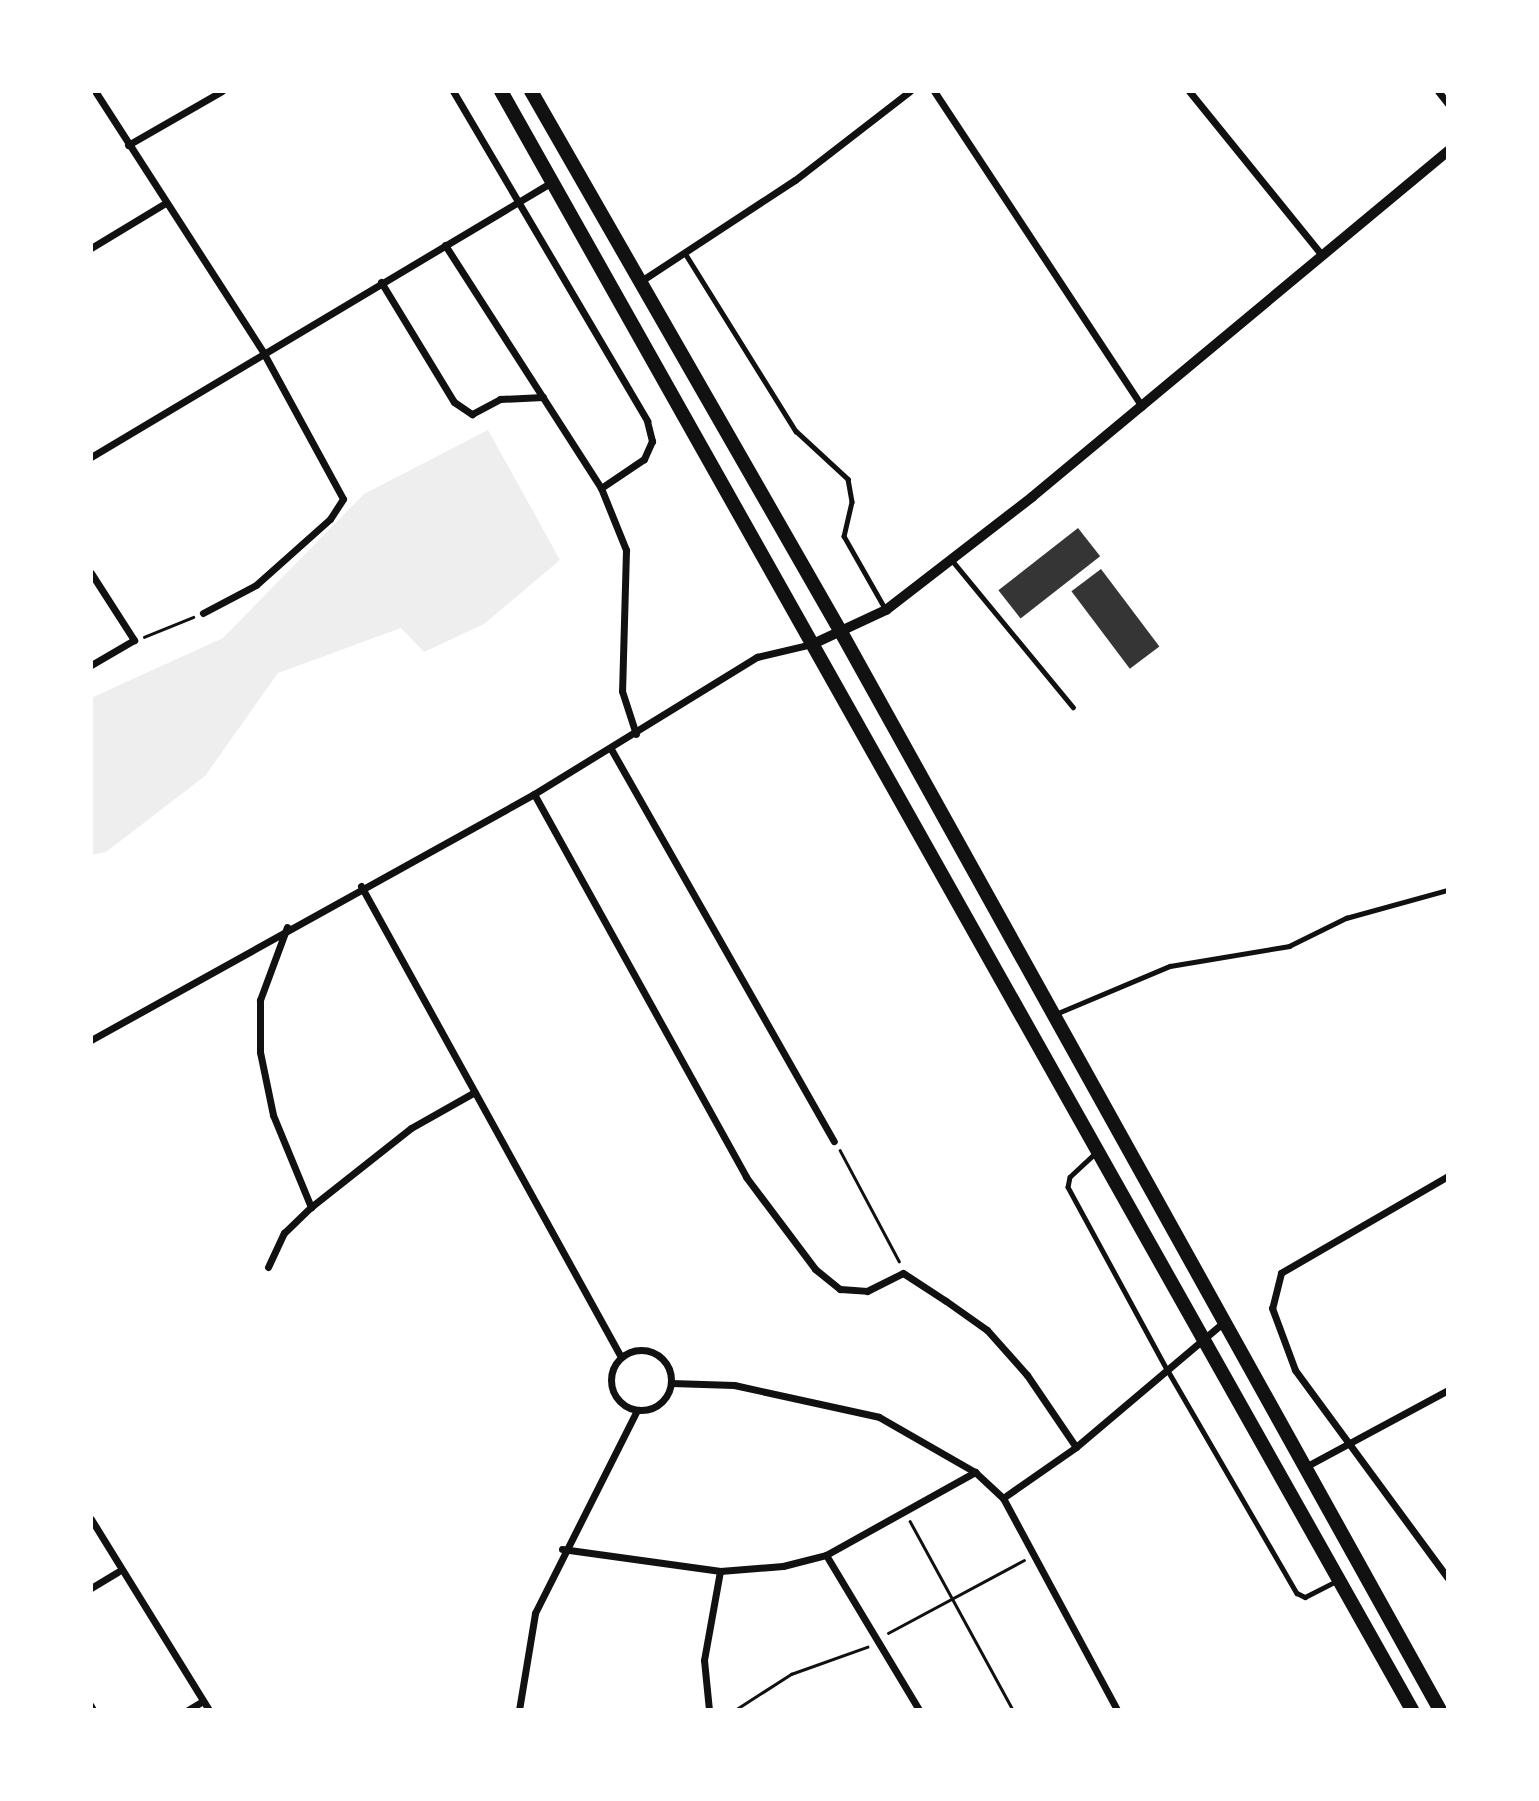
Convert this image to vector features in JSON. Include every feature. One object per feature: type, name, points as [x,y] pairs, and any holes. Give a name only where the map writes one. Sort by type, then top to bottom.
[{"type":"highway","points":[[501,91],[1412,1710]]},
{"type":"highway","points":[[531,91],[841,632],[1051,1017],[1307,1466],[1440,1710]]},
{"type":"street","points":[[95,91],[164,204],[263,352],[342,499],[330,519],[257,585],[204,613]]},
{"type":"street","points":[[128,145],[222,91]]},
{"type":"street","points":[[453,91],[516,203],[647,421],[652,441],[644,459],[601,488]]},
{"type":"street","points":[[641,281],[795,180],[910,91]]},
{"type":"street","points":[[934,91],[1142,407]]},
{"type":"street","points":[[1189,91],[1322,255]]},
{"type":"street","points":[[1438,91],[1448,104]]},
{"type":"street","points":[[91,1040],[287,927],[534,794],[636,734],[757,657],[813,644],[886,610],[1142,407],[1448,151]]},
{"type":"street","points":[[91,457],[552,182]]},
{"type":"street","points":[[91,248],[164,204]]},
{"type":"street","points":[[445,245],[601,488],[626,550],[622,691],[636,734]]},
{"type":"street","points":[[381,282],[454,402],[472,414],[500,399],[543,397]]},
{"type":"street","points":[[91,573],[134,640],[91,665]]},
{"type":"street","points":[[611,749],[834,1141]]},
{"type":"street","points":[[534,794],[746,1177],[815,1269],[839,1289],[867,1291],[903,1273],[987,1330],[1076,1447]]},
{"type":"street","points":[[361,886],[621,1357],[612,1389],[637,1410]]},
{"type":"street","points":[[287,927],[260,1000],[260,1052],[272,1115],[311,1207]]},
{"type":"street","points":[[268,1267],[284,1233],[311,1207],[411,1128],[475,1093]]},
{"type":"street","points":[[1448,1175],[1281,1273],[1273,1286],[1273,1325],[1295,1370],[1353,1443],[1448,1578]]},
{"type":"street","points":[[1003,1499],[1076,1447],[1224,1322]]},
{"type":"street","points":[[621,1357],[655,1353],[671,1383]]},
{"type":"street","points":[[519,1710],[535,1613],[562,1549],[637,1410],[660,1404],[671,1383]]},
{"type":"street","points":[[671,1383],[734,1385],[879,1416],[975,1472],[1003,1499],[1116,1709]]},
{"type":"street","points":[[1307,1466],[1448,1390]]},
{"type":"street","points":[[562,1549],[720,1571],[826,1555],[975,1472]]},
{"type":"street","points":[[91,1519],[118,1572],[209,1710]]},
{"type":"street","points":[[826,1555],[919,1710]]},
{"type":"street","points":[[709,1710],[704,1660],[720,1571]]},
{"type":"street","points":[[91,1588],[118,1572]]},
{"type":"street","points":[[188,1710],[203,1701]]},
{"type":"lane","points":[[684,253],[796,431],[848,479],[852,502],[844,536],[886,610]]},
{"type":"lane","points":[[951,559],[1073,707]]},
{"type":"lane","points":[[1051,1017],[1170,966],[1289,946],[1346,918],[1448,890]]},
{"type":"lane","points":[[1099,1150],[1070,1177],[1068,1186],[1167,1369],[1297,1593],[1305,1597],[1338,1580]]},
{"type":"path","points":[[134,640],[204,613]]},
{"type":"path","points":[[834,1141],[893,1242],[903,1273]]},
{"type":"path","points":[[905,1511],[1013,1710]]},
{"type":"path","points":[[735,1710],[791,1674],[879,1640],[1034,1555]]},
{"type":"shaded area","points":[[488,430],[560,560],[484,624],[424,652],[401,628],[278,673],[205,776],[106,852],[91,855],[91,698],[223,638],[364,494]]},
{"type":"building","points":[[1078,528],[1100,556],[1021,619],[998,590]]},
{"type":"building","points":[[1101,569],[1159,646],[1130,669],[1071,591]]}]
